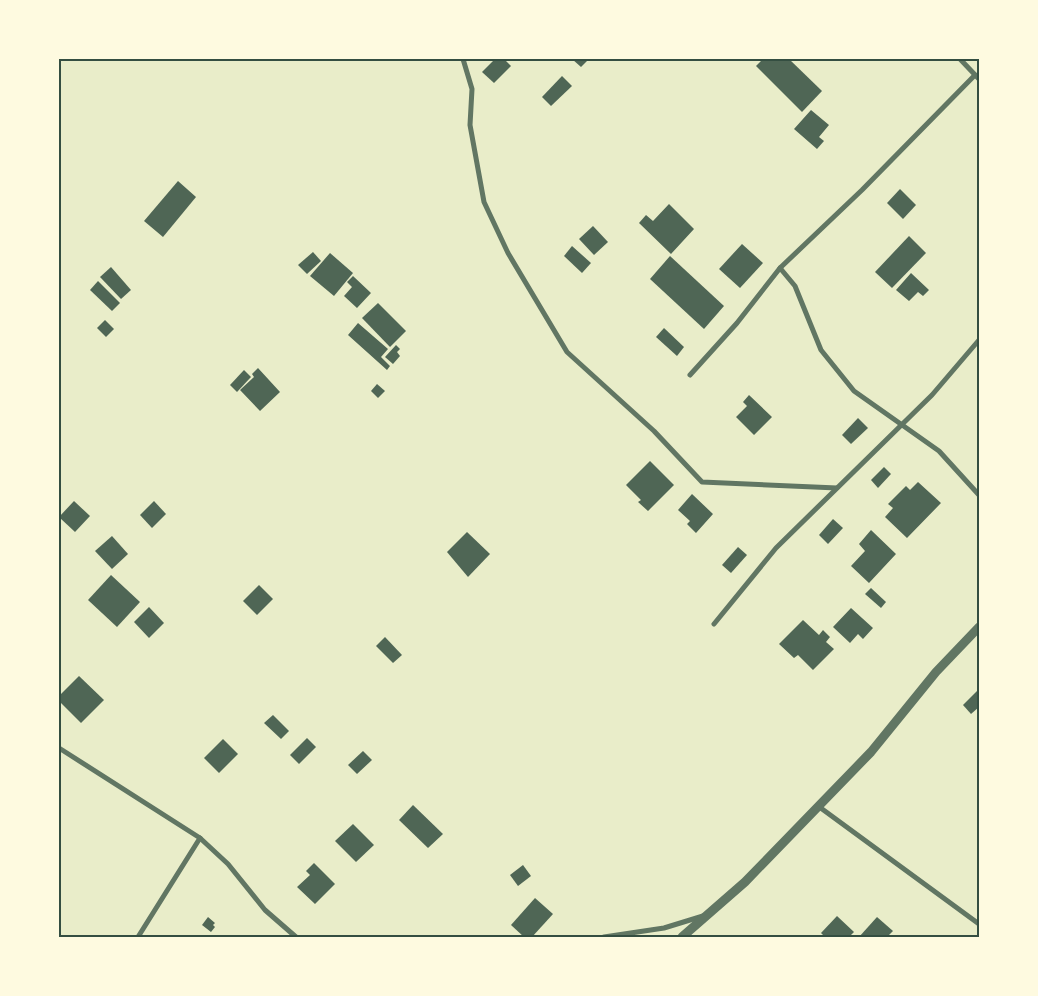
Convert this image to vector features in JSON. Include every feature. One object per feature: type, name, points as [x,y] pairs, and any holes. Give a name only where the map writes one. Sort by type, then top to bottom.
[{"type":"street","points":[[463,59],[472,89],[470,125],[484,202],[508,253],[567,352],[654,431],[702,482],[837,488]]},
{"type":"street","points":[[690,375],[737,323],[780,268],[977,77],[960,59]]},
{"type":"street","points":[[780,268],[795,286],[821,350],[854,391],[902,423],[939,451],[979,495]]},
{"type":"street","points":[[714,624],[776,548],[932,395],[979,340]]},
{"type":"street","points":[[682,937],[745,882],[871,752],[936,672],[979,627]]},
{"type":"street","points":[[59,748],[200,838],[228,864],[265,910],[296,937]]},
{"type":"street","points":[[818,806],[979,924]]},
{"type":"street","points":[[138,937],[200,838]]},
{"type":"street","points":[[604,937],[664,928],[708,914]]},
{"type":"building","points":[[495,59],[504,59],[511,66],[494,83],[482,72]]},
{"type":"building","points":[[572,59],[589,59],[581,67]]},
{"type":"building","points":[[763,59],[789,59],[822,91],[802,112],[756,66]]},
{"type":"building","points":[[562,76],[572,86],[551,106],[542,97]]},
{"type":"building","points":[[811,110],[829,125],[819,137],[824,141],[817,149],[794,129]]},
{"type":"building","points":[[178,181],[196,197],[163,237],[144,221]]},
{"type":"building","points":[[900,189],[916,205],[903,219],[887,203]]},
{"type":"building","points":[[669,204],[694,229],[671,254],[639,223],[646,215],[653,221]]},
{"type":"building","points":[[593,226],[608,242],[594,255],[579,239]]},
{"type":"building","points":[[909,236],[926,253],[892,288],[875,272]]},
{"type":"building","points":[[742,244],[763,263],[740,288],[719,269]]},
{"type":"building","points":[[572,246],[591,263],[582,273],[564,256]]},
{"type":"building","points":[[313,252],[321,261],[307,274],[298,265]]},
{"type":"building","points":[[330,253],[353,273],[334,296],[310,276]]},
{"type":"building","points":[[670,256],[724,306],[704,329],[650,279]]},
{"type":"building","points":[[111,267],[131,290],[121,299],[100,277]]},
{"type":"building","points":[[911,273],[929,290],[923,296],[918,292],[909,301],[896,290]]},
{"type":"building","points":[[353,276],[371,293],[357,308],[344,296],[352,287],[347,282]]},
{"type":"building","points":[[98,281],[120,303],[112,311],[90,290]]},
{"type":"building","points":[[378,303],[406,331],[390,347],[362,318]]},
{"type":"building","points":[[105,320],[114,329],[106,337],[97,328]]},
{"type":"building","points":[[358,323],[388,349],[381,357],[390,366],[387,370],[348,335]]},
{"type":"building","points":[[664,328],[684,347],[677,356],[656,337]]},
{"type":"building","points":[[396,345],[400,349],[397,352],[400,356],[393,364],[385,357]]},
{"type":"building","points":[[258,368],[280,392],[260,411],[240,390],[254,377],[252,374]]},
{"type":"building","points":[[244,370],[251,377],[237,392],[230,385]]},
{"type":"building","points":[[377,384],[385,391],[378,398],[371,391]]},
{"type":"building","points":[[749,395],[772,417],[754,435],[736,417],[747,406],[743,402]]},
{"type":"building","points":[[858,418],[868,428],[851,444],[842,435]]},
{"type":"building","points":[[650,461],[674,485],[648,511],[638,502],[641,500],[626,485]]},
{"type":"building","points":[[884,467],[891,474],[878,488],[871,480]]},
{"type":"building","points":[[918,482],[941,503],[907,538],[885,517],[893,508],[888,504],[906,486],[910,490]]},
{"type":"building","points":[[692,494],[713,514],[696,533],[687,524],[690,521],[678,510]]},
{"type":"building","points":[[74,501],[90,516],[75,532],[59,517]]},
{"type":"building","points":[[154,501],[166,514],[152,528],[140,515]]},
{"type":"building","points":[[833,519],[843,528],[828,544],[819,535]]},
{"type":"building","points":[[871,530],[896,554],[869,583],[851,566],[865,551],[859,544]]},
{"type":"building","points":[[467,532],[490,554],[468,577],[447,552]]},
{"type":"building","points":[[112,536],[128,554],[112,569],[95,551]]},
{"type":"building","points":[[738,547],[747,555],[731,573],[722,565]]},
{"type":"building","points":[[111,575],[140,602],[117,627],[88,600]]},
{"type":"building","points":[[259,585],[273,599],[257,615],[243,601]]},
{"type":"building","points":[[871,588],[886,602],[881,608],[865,594]]},
{"type":"building","points":[[149,607],[164,623],[149,638],[134,622]]},
{"type":"building","points":[[851,608],[873,628],[863,639],[858,634],[850,643],[833,627]]},
{"type":"building","points":[[803,620],[819,635],[823,630],[830,637],[826,642],[834,649],[813,670],[798,655],[794,658],[779,644]]},
{"type":"building","points":[[385,637],[402,655],[393,663],[376,646]]},
{"type":"building","points":[[79,676],[104,700],[81,723],[59,701],[59,696]]},
{"type":"building","points":[[979,689],[979,707],[971,714],[963,705]]},
{"type":"building","points":[[273,715],[289,731],[281,739],[264,723]]},
{"type":"building","points":[[307,738],[316,747],[299,764],[290,755]]},
{"type":"building","points":[[223,739],[238,754],[219,773],[204,758]]},
{"type":"building","points":[[363,751],[372,760],[357,774],[348,765]]},
{"type":"building","points":[[413,805],[443,834],[428,848],[399,820]]},
{"type":"building","points":[[353,824],[374,845],[356,862],[335,841]]},
{"type":"building","points":[[314,863],[335,884],[315,904],[297,887],[310,875],[306,871]]},
{"type":"building","points":[[523,865],[531,876],[518,886],[510,875]]},
{"type":"building","points":[[535,898],[553,914],[532,937],[524,937],[511,925]]},
{"type":"building","points":[[837,916],[854,932],[849,937],[825,937],[821,933]]},
{"type":"building","points":[[208,917],[215,923],[213,925],[215,927],[211,932],[202,925]]},
{"type":"building","points":[[877,917],[893,931],[887,937],[859,937]]}]
